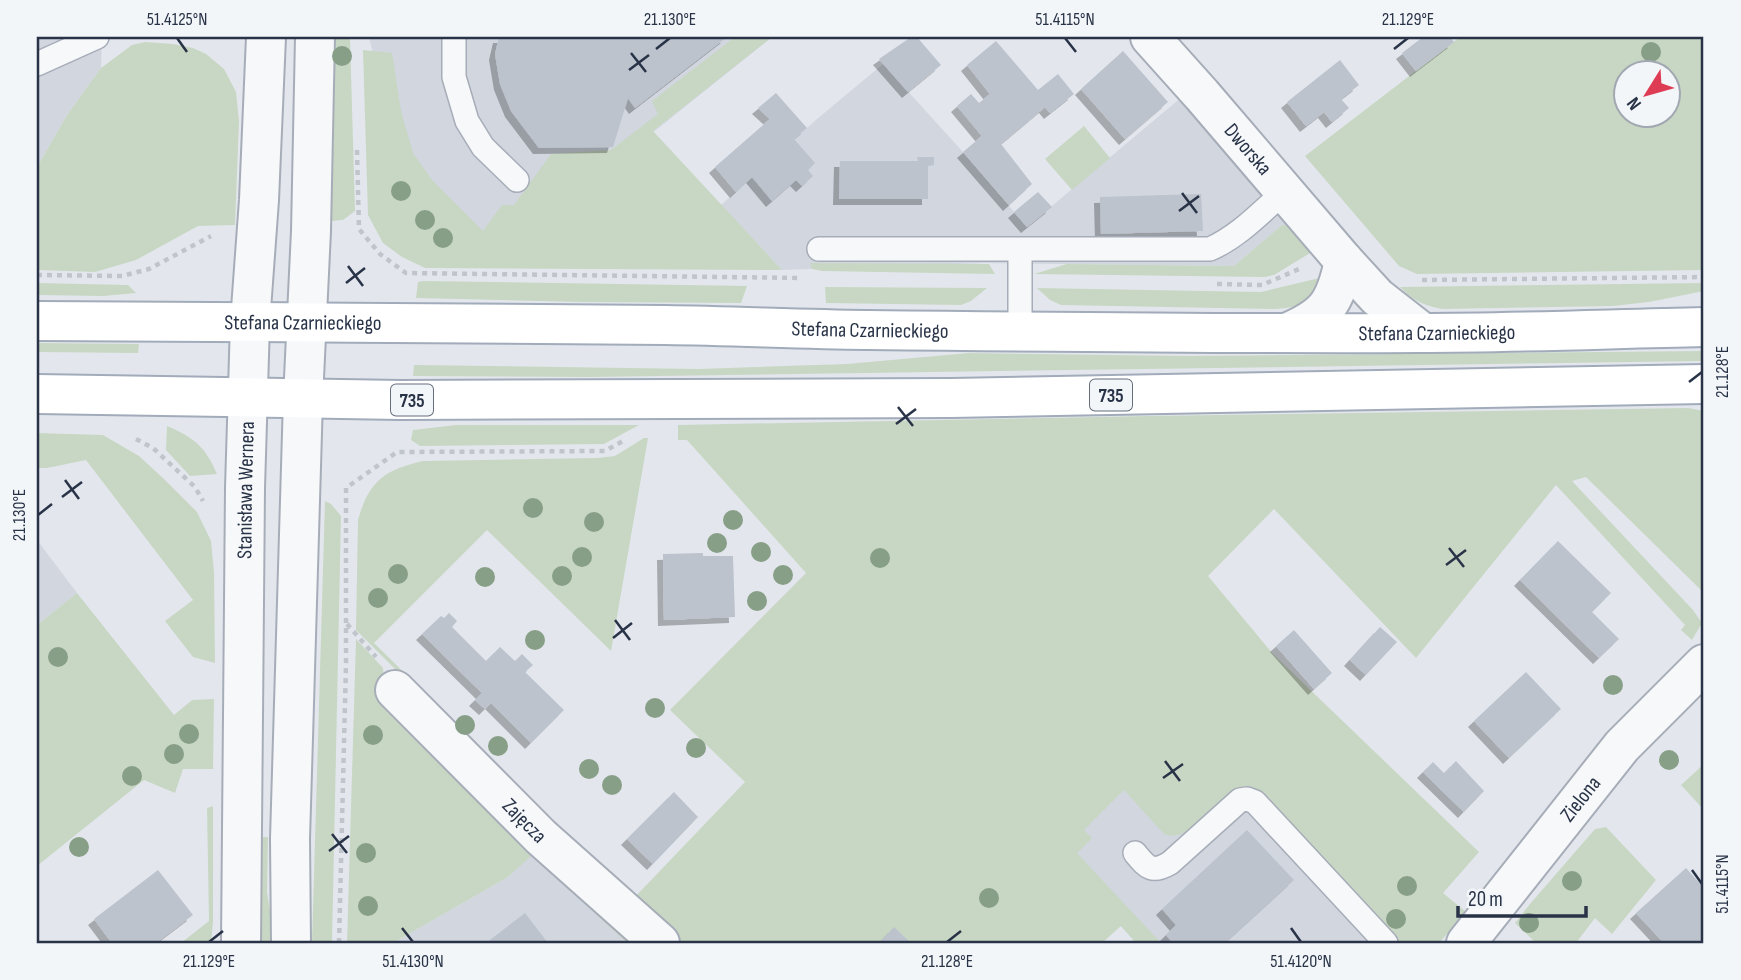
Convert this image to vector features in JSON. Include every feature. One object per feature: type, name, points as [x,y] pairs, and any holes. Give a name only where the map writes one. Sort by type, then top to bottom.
[{"type":"main road","name":"Stefana Czarnieckiego","points":[[37,321],[306,321],[863,330],[1286,333],[1704,327]]},
{"type":"main road","name":"735","points":[[37,394],[400,400],[951,398],[1703,385]]},
{"type":"street","name":"Stanisława Wernera","points":[[241,943],[244,554],[250,323],[259,200],[266,37]]},
{"type":"street","points":[[291,943],[290,839],[315,37]]},
{"type":"street","name":"Dworska","points":[[1150,37],[1377,297],[1423,333]]},
{"type":"street","points":[[1286,333],[1322,313],[1332,301],[1340,283],[1341,257]]},
{"type":"street","name":"Zielona","points":[[1466,943],[1622,746],[1704,664]]},
{"type":"street","name":"Zajęcza","points":[[396,690],[541,837],[660,943]]},
{"type":"lane","points":[[37,64],[97,37]]},
{"type":"lane","points":[[454,37],[454,77],[467,121],[483,146],[517,180]]},
{"type":"lane","points":[[819,249],[1210,249],[1238,233],[1284,192]]},
{"type":"lane","points":[[1020,249],[1020,331]]},
{"type":"lane","points":[[1135,853],[1147,867],[1163,867],[1240,800],[1247,799],[1255,802],[1386,943]]},
{"type":"path","points":[[357,147],[359,229],[380,254],[406,273],[804,278]]},
{"type":"path","points":[[37,275],[122,276],[149,269],[211,236]]},
{"type":"path","points":[[1208,284],[1262,285],[1341,257]]},
{"type":"path","points":[[1420,280],[1704,277]]},
{"type":"path","points":[[339,943],[346,663],[346,488],[397,452],[605,451],[629,438]]},
{"type":"path","points":[[153,448],[195,486]]},
{"type":"shaded area","points":[[37,37],[102,37],[101,68],[67,115],[37,167]]},
{"type":"shaded area","points":[[369,37],[772,37],[500,255],[395,145]]},
{"type":"shaded area","points":[[883,64],[1027,227],[1183,96],[1297,228],[1282,225],[1234,266],[984,263],[782,270],[721,205]]},
{"type":"shaded area","points":[[37,540],[77,593],[37,625]]},
{"type":"shaded area","points":[[1260,783],[1381,943],[1136,943],[1058,855],[1128,785]]},
{"type":"shaded area","points":[[532,854],[627,943],[393,943],[508,877]]},
{"type":"green space","points":[[328,37],[350,37],[355,211],[343,220],[331,221],[328,194]]},
{"type":"green space","points":[[735,37],[772,37],[653,131],[782,270],[425,268],[402,257],[383,243],[368,215],[363,50],[392,53],[401,111],[413,153],[432,180],[483,231],[502,205],[514,205],[551,154],[611,150],[658,114],[652,101]]},
{"type":"green space","points":[[1460,37],[1704,37],[1704,270],[1417,274],[1399,266],[1305,156]]},
{"type":"green space","points":[[145,42],[173,44],[206,54],[224,69],[236,92],[239,121],[235,225],[198,226],[136,260],[95,272],[37,270],[37,167],[67,115],[101,68],[132,45]]},
{"type":"green space","points":[[1084,126],[1110,158],[1072,190],[1045,159]]},
{"type":"green space","points":[[1282,225],[1294,225],[1315,250],[1274,275],[1264,277],[1034,274],[1067,264],[1234,266]]},
{"type":"green space","points":[[810,263],[989,264],[995,274],[822,271],[812,269]]},
{"type":"green space","points":[[1324,277],[1320,286],[1305,302],[1274,309],[1061,305],[1050,300],[1037,288],[1261,292]]},
{"type":"green space","points":[[418,282],[747,286],[741,303],[582,302],[416,298]]},
{"type":"green space","points":[[37,283],[128,285],[136,293],[103,296],[37,295]]},
{"type":"green space","points":[[1704,283],[1704,291],[1613,306],[1442,309],[1419,302],[1400,287]]},
{"type":"green space","points":[[825,287],[987,288],[971,301],[961,305],[826,303]]},
{"type":"green space","points":[[37,343],[139,344],[138,353],[37,352]]},
{"type":"green space","points":[[1704,351],[1704,361],[589,377],[413,376],[414,365],[698,369],[847,364],[969,353],[1189,356]]},
{"type":"green space","points":[[1688,408],[1704,411],[1704,593],[1586,477],[1572,481],[1693,610],[1702,623],[1692,640],[1681,630],[1685,625],[1556,485],[1416,658],[1274,509],[1208,576],[1273,654],[1479,852],[1443,893],[1466,912],[1439,943],[1395,943],[1277,811],[1218,806],[1186,832],[1171,836],[1164,834],[1124,790],[1084,830],[1092,838],[1077,853],[1161,943],[1136,943],[1121,926],[1102,943],[911,943],[894,928],[879,943],[670,943],[633,899],[745,782],[670,710],[806,573],[687,440],[678,440],[678,425]]},
{"type":"green space","points":[[456,425],[639,425],[604,444],[420,446],[411,440],[413,430]]},
{"type":"green space","points":[[167,426],[198,444],[217,474],[190,476],[166,450]]},
{"type":"green space","points":[[37,433],[103,435],[139,456],[197,512],[211,541],[215,663],[193,657],[165,621],[193,600],[86,460],[37,468]]},
{"type":"green space","points":[[648,438],[611,651],[487,530],[374,643],[494,761],[490,764],[356,630],[358,520],[367,496],[388,473],[423,461],[597,458],[615,456]]},
{"type":"green space","points":[[325,501],[341,516],[332,943],[312,943]]},
{"type":"green space","points":[[77,593],[174,715],[192,700],[214,699],[213,769],[183,769],[175,793],[144,780],[37,866],[37,625]]},
{"type":"green space","points":[[356,639],[383,668],[384,683],[420,731],[524,847],[635,943],[627,943],[532,855],[508,877],[393,943],[347,943]]},
{"type":"green space","points":[[1704,764],[1704,810],[1681,785]]},
{"type":"green space","points":[[213,806],[211,943],[181,943],[209,921],[207,808]]},
{"type":"green space","points":[[1606,827],[1656,880],[1612,934],[1595,918],[1576,943],[1536,943],[1515,923],[1595,829]]},
{"type":"green space","points":[[255,837],[268,837],[267,892],[275,943],[254,943]]},
{"type":"building","points":[[499,37],[727,37],[635,108],[628,98],[613,147],[539,148],[511,111],[500,84],[495,54]]},
{"type":"building","points":[[911,37],[917,37],[941,65],[908,92],[879,59]]},
{"type":"building","points":[[1423,37],[1450,37],[1454,42],[1416,71],[1402,53]]},
{"type":"building","points":[[996,41],[1038,90],[1058,74],[1074,94],[1050,113],[1045,107],[1001,144],[1032,184],[1009,205],[963,152],[982,136],[957,106],[971,94],[979,103],[990,94],[967,65]]},
{"type":"building","points":[[1123,51],[1168,102],[1125,139],[1081,89]]},
{"type":"building","points":[[1340,60],[1359,85],[1341,99],[1349,108],[1332,122],[1324,112],[1306,126],[1287,102]]},
{"type":"building","points":[[776,93],[807,128],[794,139],[815,163],[808,170],[813,176],[802,186],[796,180],[772,201],[752,177],[736,192],[715,167],[770,119],[758,108]]},
{"type":"building","points":[[917,157],[934,157],[934,165],[928,166],[928,199],[839,199],[840,161],[918,161]]},
{"type":"building","points":[[1038,192],[1052,207],[1027,227],[1014,212]]},
{"type":"building","points":[[1201,194],[1203,231],[1101,234],[1100,197]]},
{"type":"building","points":[[1558,541],[1611,593],[1592,612],[1619,639],[1599,658],[1520,580]]},
{"type":"building","points":[[703,553],[703,556],[733,556],[735,617],[664,620],[663,554]]},
{"type":"building","points":[[449,613],[457,621],[452,627],[486,661],[500,647],[515,661],[522,654],[533,665],[525,672],[564,710],[531,743],[491,703],[485,709],[475,700],[482,693],[422,634],[441,616],[444,618]]},
{"type":"building","points":[[1380,627],[1397,642],[1366,675],[1350,660]]},
{"type":"building","points":[[1294,630],[1332,673],[1314,689],[1276,646]]},
{"type":"building","points":[[1526,672],[1561,709],[1509,758],[1474,721]]},
{"type":"building","points":[[1456,761],[1484,791],[1464,812],[1423,772],[1433,762],[1444,773]]},
{"type":"building","points":[[674,792],[698,817],[653,864],[627,839]]},
{"type":"building","points":[[1247,830],[1294,880],[1225,943],[1173,943],[1166,935],[1176,925],[1162,909]]},
{"type":"building","points":[[1686,868],[1704,888],[1704,943],[1664,943],[1636,913]]},
{"type":"building","points":[[158,870],[193,915],[156,943],[112,943],[94,919]]},
{"type":"building","points":[[525,913],[548,943],[486,943]]},
{"type":"building","points":[[894,927],[911,943],[879,943]]}]
